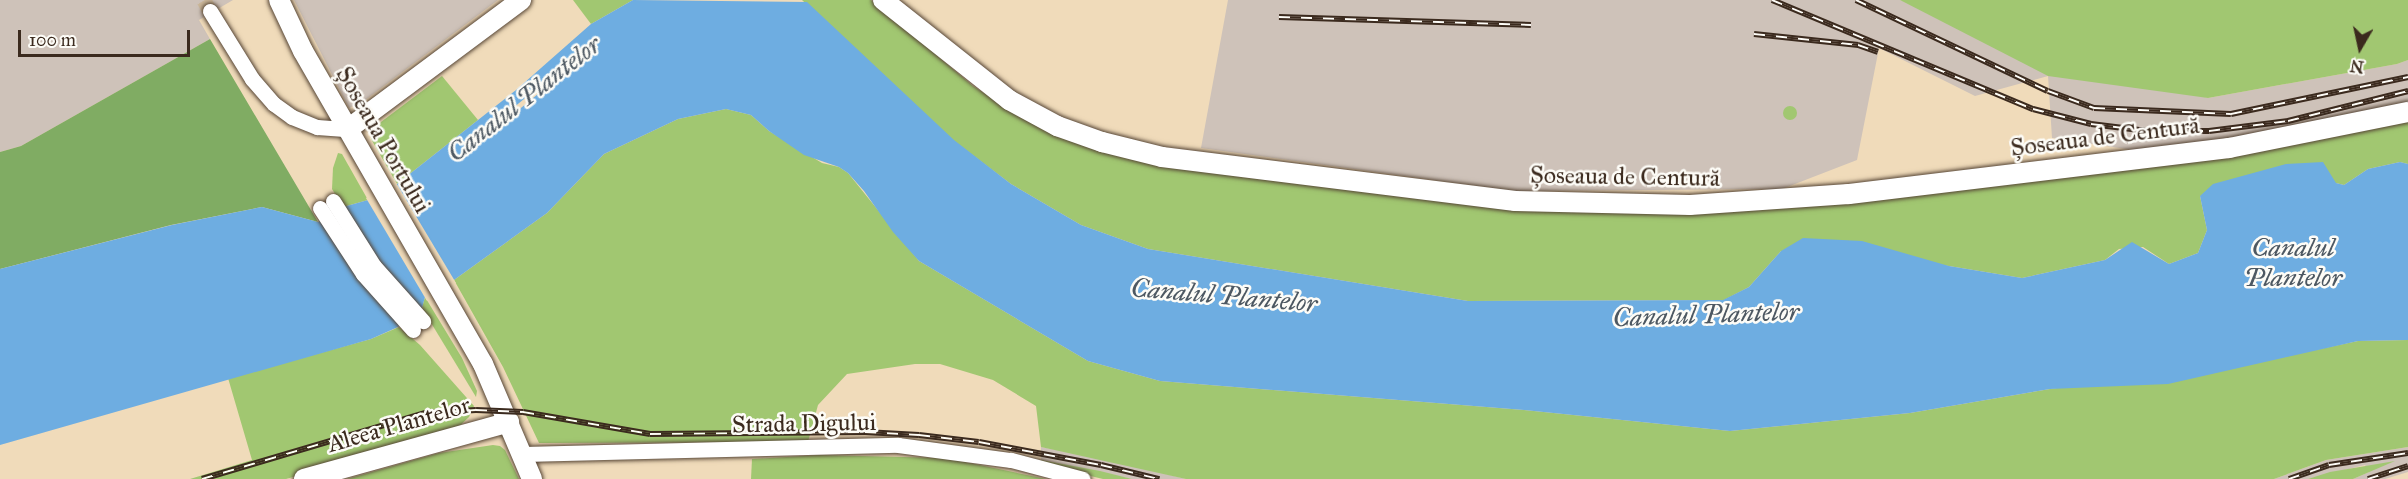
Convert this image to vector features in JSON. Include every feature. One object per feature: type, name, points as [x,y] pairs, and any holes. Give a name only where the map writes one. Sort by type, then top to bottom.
[{"type":"main road","name":"Șoseaua Portului","points":[[279,0],[303,51],[483,364],[532,479]]},
{"type":"main road","points":[[348,129],[521,0]]},
{"type":"main road","name":"Șoseaua de Centură","points":[[883,0],[1009,100],[1057,126],[1102,142],[1162,157],[1515,201],[1690,205],[1839,195],[2229,148],[2408,112]]},
{"type":"main road","name":"Aleea Plantelor","points":[[304,479],[508,422]]},
{"type":"street","points":[[210,11],[252,79],[274,104],[292,117],[317,127],[348,129]]},
{"type":"street","points":[[326,205],[363,274],[418,325]]},
{"type":"street","name":"Strada Digului","points":[[523,454],[898,445],[1011,460],[1083,479]]},
{"type":"shaded area","points":[[0,0],[233,0],[199,20],[210,39],[21,146],[0,152]]},
{"type":"shaded area","points":[[294,0],[498,0],[364,101],[349,108]]},
{"type":"shaded area","points":[[1228,0],[1900,0],[2208,98],[2397,64],[2408,60],[2408,106],[2227,164],[2052,138],[2048,76],[1975,96],[1879,48],[1857,160],[1782,189],[1514,191],[1201,148]]},
{"type":"shaded area","points":[[1041,447],[1102,458],[1186,479],[1132,479],[1041,460]]},
{"type":"shaded area","points":[[2408,447],[2408,472],[2385,479],[2353,479],[2369,472],[2365,465],[2308,479],[2274,479],[2326,460]]},
{"type":"green space","points":[[573,0],[633,0],[591,24]]},
{"type":"green space","points":[[802,0],[871,0],[973,86],[1010,110],[1117,153],[1698,211],[2408,119],[2408,164],[2400,162],[2368,169],[2344,185],[2336,183],[2200,196],[2207,230],[2198,253],[2169,264],[2143,247],[2119,249],[2105,260],[2022,278],[1949,266],[1781,251],[1749,287],[1724,300],[1468,301],[1148,249],[1081,225],[1011,184],[954,141]]},
{"type":"green space","points":[[1900,0],[2408,0],[2408,60],[2397,64],[2208,98],[2048,76]]},
{"type":"green space","points":[[210,39],[318,222],[262,207],[171,225],[0,269],[0,152],[21,146]]},
{"type":"green space","points":[[442,76],[478,120],[397,184],[371,139],[371,133],[377,125]]},
{"type":"green space","points":[[1787,106],[1793,106],[1797,113],[1793,120],[1787,120],[1783,116],[1783,110]]},
{"type":"green space","points":[[726,109],[751,115],[769,131],[822,163],[839,167],[848,173],[919,261],[1088,361],[1160,381],[1524,410],[1730,431],[1910,413],[2050,389],[2281,357],[2358,341],[2408,340],[2408,447],[2326,460],[2274,479],[1186,479],[1041,447],[1036,406],[993,380],[940,364],[915,364],[847,374],[818,405],[808,442],[539,443],[503,367],[454,280],[547,213],[604,154],[678,119]]},
{"type":"green space","points":[[338,153],[342,154],[368,200],[343,207],[332,189],[333,168]]},
{"type":"green space","points":[[425,297],[462,358],[477,391],[476,397],[422,308]]},
{"type":"green space","points":[[399,327],[420,345],[474,406],[469,417],[453,432],[286,479],[190,479],[252,460],[228,378],[371,339]]},
{"type":"green space","points":[[493,445],[505,450],[519,479],[347,479],[439,453]]},
{"type":"green space","points":[[819,455],[946,458],[1046,479],[751,479],[752,459]]},
{"type":"green space","points":[[1041,460],[1132,479],[1103,479],[1041,464]]},
{"type":"green space","points":[[2395,461],[2353,479],[2308,479],[2330,472]]},
{"type":"water","name":"Canalul Plantelor","points":[[633,0],[807,2],[954,140],[1011,184],[1081,225],[1148,249],[1468,301],[1723,300],[1749,287],[1781,251],[1803,238],[1862,241],[1949,266],[2022,278],[2105,260],[2132,242],[2169,264],[2198,253],[2207,230],[2200,196],[2213,184],[2286,164],[2323,162],[2336,183],[2344,185],[2368,169],[2400,162],[2408,164],[2408,340],[2358,341],[2168,384],[2050,389],[1910,413],[1730,431],[1524,410],[1160,381],[1088,361],[919,261],[893,232],[864,191],[848,173],[839,167],[804,155],[769,131],[751,115],[726,109],[678,119],[604,154],[547,213],[454,280],[425,297],[422,308],[398,327],[371,339],[0,445],[0,269],[172,225],[262,207],[318,222],[343,207],[368,200],[397,184],[516,90],[591,24]]},
{"type":"pier","points":[[535,90],[538,94],[516,112],[513,108]]},
{"type":"pier","points":[[395,181],[456,283],[427,301],[366,198]]},
{"type":"tunnel","points":[[204,0],[210,11]]},
{"type":"railway","points":[[1772,0],[2033,109],[2091,124],[2148,131],[2209,131],[2288,121],[2408,91]]},
{"type":"railway","points":[[1856,0],[2048,91],[2094,108],[2231,114],[2408,77]]},
{"type":"railway","points":[[1279,17],[1531,25]]},
{"type":"railway","points":[[1754,34],[1858,45],[1878,52]]},
{"type":"railway","points":[[202,479],[425,413],[476,410],[523,412],[650,434],[865,432],[919,435],[979,442],[1101,465],[1159,479]]},
{"type":"railway","points":[[2289,479],[2329,465],[2408,453]]},
{"type":"railway","points":[[2368,479],[2408,466]]}]
